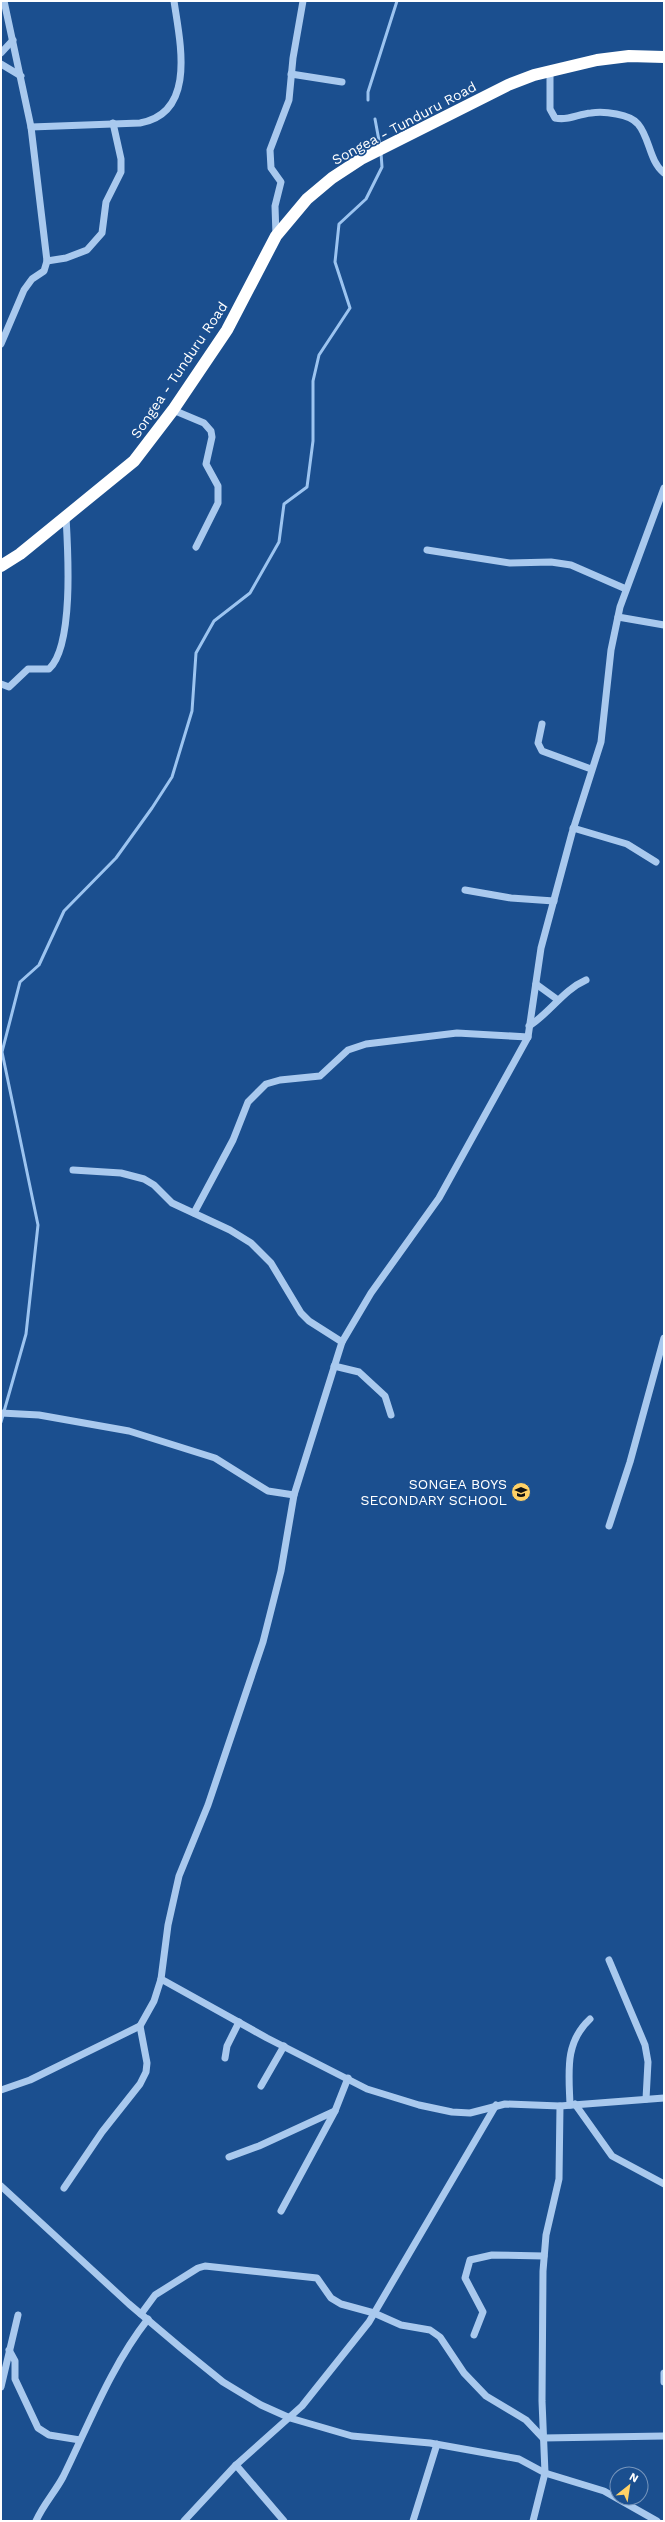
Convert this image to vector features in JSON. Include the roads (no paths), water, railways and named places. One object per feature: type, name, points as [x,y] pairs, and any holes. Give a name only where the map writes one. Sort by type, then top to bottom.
[{"type":"highway","name":"Songea - Tunduru Road","points":[[1,566],[20,554],[134,460],[173,410],[227,330],[276,236],[307,199],[332,178],[361,159],[508,85],[550,71],[597,60],[645,56],[664,57]]},
{"type":"street","points":[[1,344],[24,290],[32,279],[44,271],[47,261],[31,126],[4,1]]},
{"type":"street","points":[[31,126],[151,121],[167,110],[175,98],[180,77],[181,57],[174,1]]},
{"type":"street","points":[[276,236],[275,206],[281,182],[271,168],[270,150],[289,100],[291,74],[303,1]]},
{"type":"street","points":[[1,52],[13,40]]},
{"type":"street","points":[[1,64],[20,76]]},
{"type":"street","points":[[550,71],[550,109],[555,118],[566,119],[582,114],[602,112],[633,120],[639,124],[650,152],[664,172]]},
{"type":"street","points":[[291,74],[342,82]]},
{"type":"street","points":[[47,261],[66,258],[87,250],[102,233],[106,202],[121,172],[121,159],[113,123]]},
{"type":"street","points":[[173,410],[204,423],[211,431],[212,437],[206,464],[218,486],[218,504],[196,547]]},
{"type":"street","points":[[1,2090],[30,2080],[140,2026],[154,2001],[161,1979],[168,1925],[180,1876],[208,1805],[260,1649],[281,1571],[294,1495],[342,1342],[371,1293],[439,1198],[528,1037],[541,948],[573,828],[601,742],[611,650],[618,617],[626,589],[664,488]]},
{"type":"street","points":[[1,684],[9,687],[28,669],[49,669],[56,661],[61,648],[68,580],[66,517]]},
{"type":"street","points":[[427,550],[510,563],[551,562],[571,566],[626,589]]},
{"type":"street","points":[[618,617],[664,625]]},
{"type":"street","points":[[542,724],[538,743],[542,751],[591,770]]},
{"type":"street","points":[[573,828],[628,844],[656,862]]},
{"type":"street","points":[[465,890],[511,898],[554,901]]},
{"type":"street","points":[[529,1026],[538,1021],[570,989],[586,980]]},
{"type":"street","points":[[536,984],[558,1000]]},
{"type":"street","points":[[194,1213],[233,1140],[248,1102],[266,1084],[280,1080],[320,1076],[348,1050],[366,1044],[457,1033],[528,1037]]},
{"type":"street","points":[[73,1170],[121,1173],[144,1179],[154,1185],[172,1203],[251,1243],[271,1263],[301,1313],[309,1321],[342,1342]]},
{"type":"street","points":[[610,1526],[630,1462],[664,1338]]},
{"type":"street","points":[[334,1366],[359,1372],[385,1396],[391,1415]]},
{"type":"street","points":[[1,1413],[39,1415],[128,1431],[215,1458],[268,1491],[294,1495]]},
{"type":"street","points":[[609,1960],[623,1989],[645,2045],[648,2062],[646,2099]]},
{"type":"street","points":[[161,1979],[284,2046],[389,2097],[452,2112],[470,2113],[496,2105],[560,2106],[664,2098]]},
{"type":"street","points":[[590,2019],[577,2033],[571,2048],[572,2105],[612,2156],[664,2184]]},
{"type":"street","points":[[225,2058],[227,2046],[239,2022]]},
{"type":"street","points":[[64,2188],[102,2132],[140,2084],[146,2072],[147,2063],[140,2026]]},
{"type":"street","points":[[261,2086],[284,2046]]},
{"type":"street","points":[[281,2211],[336,2111],[348,2078]]},
{"type":"street","points":[[184,2521],[236,2465],[290,2418],[350,2347],[374,2313],[496,2105]]},
{"type":"street","points":[[533,2521],[545,2472],[541,2318],[546,2236],[559,2178],[560,2106]]},
{"type":"street","points":[[229,2157],[259,2146],[336,2111]]},
{"type":"street","points":[[1,2186],[141,2314],[223,2382],[261,2405],[290,2418],[352,2436],[437,2444],[508,2456],[545,2472],[604,2491],[657,2521]]},
{"type":"street","points":[[474,2335],[483,2312],[465,2278],[470,2260],[492,2255],[544,2256]]},
{"type":"street","points":[[141,2314],[155,2295],[198,2268],[204,2266],[278,2275],[310,2276],[320,2280],[336,2302],[374,2313],[401,2324],[430,2330],[440,2337],[464,2373],[486,2396],[526,2420],[543,2438],[664,2436]]},
{"type":"street","points":[[1,2387],[18,2315]]},
{"type":"street","points":[[36,2521],[62,2479],[80,2440],[125,2352],[148,2319]]},
{"type":"street","points":[[9,2350],[15,2361],[15,2379],[38,2428],[49,2435],[80,2440]]},
{"type":"street","points":[[664,2373],[664,2382]]},
{"type":"street","points":[[413,2521],[437,2444]]},
{"type":"street","points":[[236,2465],[284,2521]]},
{"type":"waterway","points":[[368,100],[368,92],[397,1]]},
{"type":"waterway","points":[[375,119],[380,146]]},
{"type":"waterway","points":[[1,1422],[26,1334],[38,1225],[2,1052],[20,982],[39,965],[64,911],[116,858],[172,777],[192,711],[196,653],[214,621],[250,593],[279,542],[284,504],[307,487],[313,441],[313,381],[319,355],[350,308],[335,262],[339,224],[366,199],[382,167],[381,153]]},
{"type":"place","name":"SONGEA BOYS SECONDARY SCHOOL","points":[[521,1492]]}]
